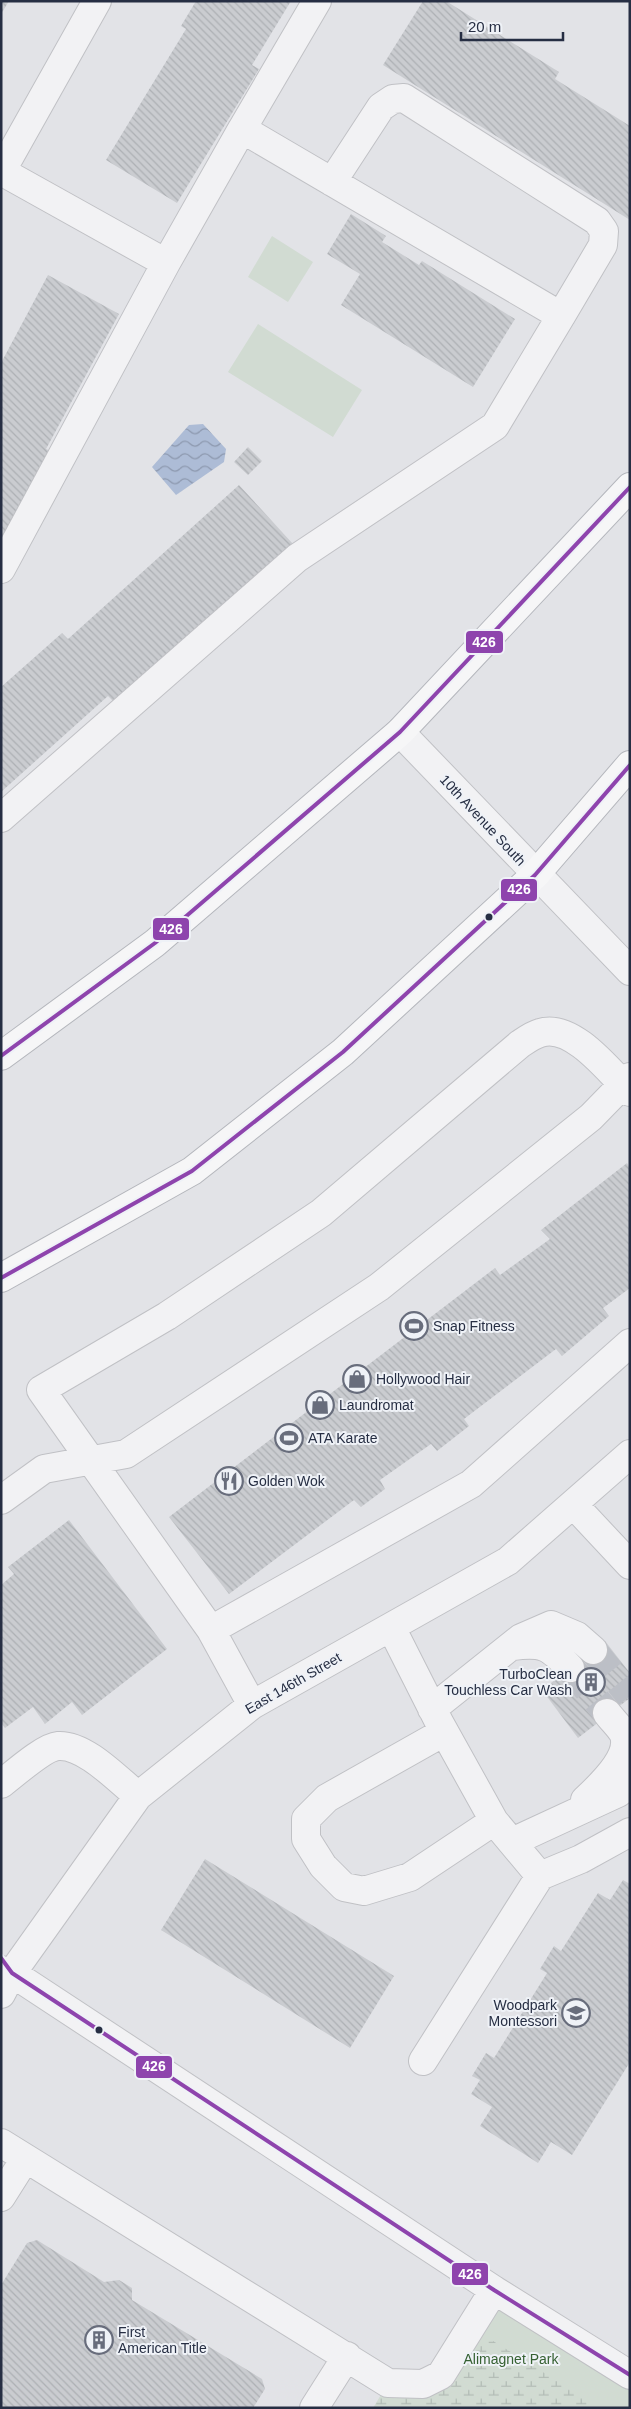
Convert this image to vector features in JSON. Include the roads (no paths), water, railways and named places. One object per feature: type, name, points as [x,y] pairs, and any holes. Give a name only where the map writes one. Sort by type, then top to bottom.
[{"type":"highway","points":[[4,1047],[154,943],[400,732],[630,487]]},
{"type":"highway","points":[[1,1278],[192,1171],[343,1052],[535,875],[630,766]]},
{"type":"street","points":[[97,1],[1,171],[166,263]]},
{"type":"street","points":[[1,569],[166,263],[317,1]]},
{"type":"street","points":[[1,818],[297,558],[495,426],[603,245],[604,231],[597,221],[404,98],[392,99],[381,107],[332,182]]},
{"type":"street","points":[[242,130],[561,316]]},
{"type":"street","name":"10th Avenue South","points":[[400,732],[630,972]]},
{"type":"street","points":[[1,1500],[44,1469],[90,1460],[126,1454],[379,1287],[591,1117],[627,1085],[585,1046],[567,1035],[542,1032],[520,1044],[321,1213],[167,1316],[41,1390],[90,1460],[211,1630],[252,1704]]},
{"type":"street","points":[[211,1630],[470,1484],[630,1343]]},
{"type":"street","name":"East 146th Street","points":[[4,1974],[138,1796],[252,1704],[508,1561],[630,1454]]},
{"type":"street","points":[[573,1504],[630,1565]]},
{"type":"street","points":[[494,1821],[410,1877],[364,1892],[344,1887],[323,1866],[306,1839],[306,1818],[327,1798],[438,1721],[521,1638],[551,1625],[577,1636],[593,1650]]},
{"type":"street","points":[[391,1627],[438,1721],[494,1821],[540,1876]]},
{"type":"street","points":[[511,1646],[535,1643],[545,1646],[554,1651],[570,1668]]},
{"type":"street","points":[[570,1814],[614,1771],[621,1756],[625,1745],[624,1735],[607,1713]]},
{"type":"street","points":[[1,1784],[26,1764],[57,1746],[80,1749],[138,1796]]},
{"type":"street","points":[[512,1842],[618,1793],[630,1784]]},
{"type":"street","points":[[423,2061],[540,1876],[581,1859],[630,1832]]},
{"type":"street","points":[[4,1974],[494,2290],[630,2375]]},
{"type":"street","points":[[1,2143],[388,2383],[423,2384],[441,2374],[494,2290]]},
{"type":"street","points":[[1,2197],[25,2159]]},
{"type":"street","points":[[314,2408],[347,2356]]},
{"type":"water","points":[[203,424],[226,449],[224,462],[176,495],[152,467],[189,425]]},
{"type":"tunnel","points":[[593,1650],[630,1696]]},
{"type":"tunnel","points":[[570,1668],[607,1713]]},
{"type":"place","name":"Snap Fitness","points":[[414,1326]]},
{"type":"place","name":"Hollywood Hair","points":[[357,1379]]},
{"type":"place","name":"Laundromat","points":[[320,1405]]},
{"type":"place","name":"ATA Karate","points":[[289,1438]]},
{"type":"place","name":"Golden Wok","points":[[229,1481]]},
{"type":"place","name":"TurboClean Touchless Car Wash","points":[[591,1682]]},
{"type":"place","name":"Woodpark Montessori","points":[[576,2013]]},
{"type":"place","name":"First American Title","points":[[99,2340]]},
{"type":"park label","name":"Alimagnet Park","points":[[511,2359]]}]
